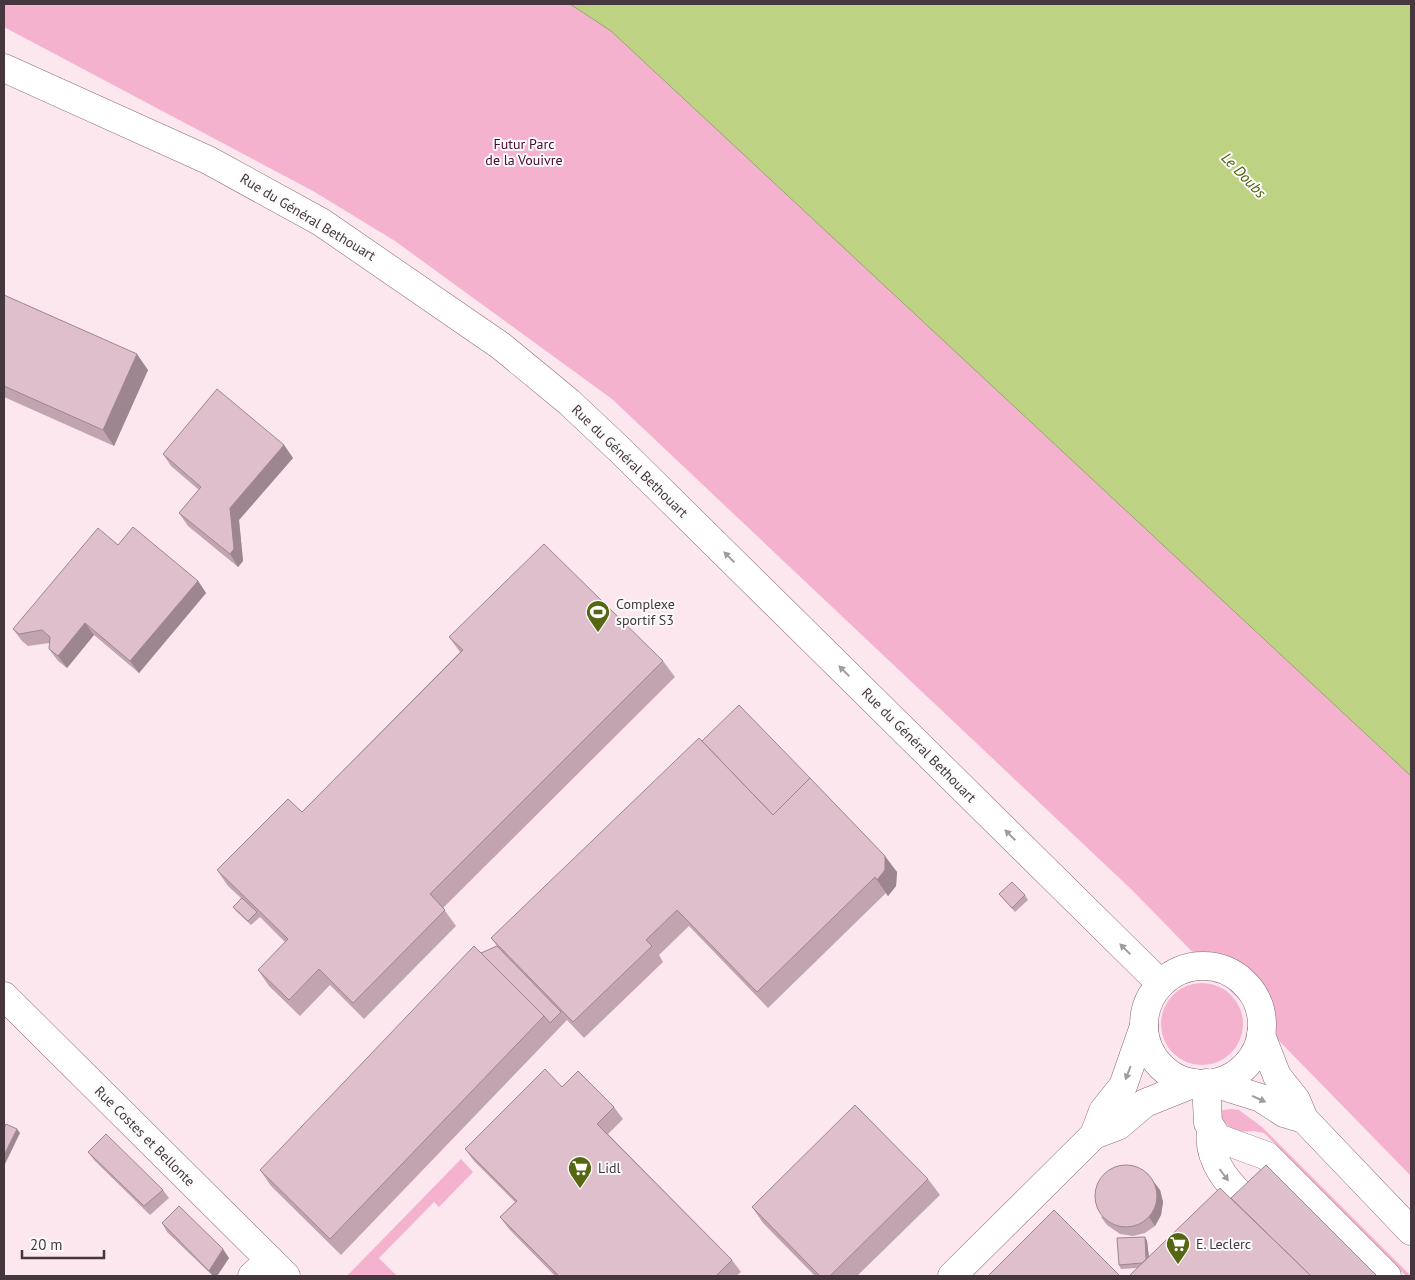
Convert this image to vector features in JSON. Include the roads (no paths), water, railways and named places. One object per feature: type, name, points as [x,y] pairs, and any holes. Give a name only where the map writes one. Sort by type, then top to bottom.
[{"type":"street","name":"Rue du Général Bethouart","points":[[4,68],[208,160],[266,190],[367,252],[501,346],[569,402],[620,450],[1160,983]]},
{"type":"street","points":[[1094,1135],[1103,1111],[1123,1086],[1144,1026],[1147,1003],[1160,983],[1169,976],[1190,966],[1202,965],[1224,969],[1244,982],[1257,1001],[1260,1012],[1261,1035],[1277,1076],[1296,1100],[1304,1119],[1411,1231]]},
{"type":"street","name":"Rue Costes et Bellonte","points":[[4,996],[270,1271]]},
{"type":"street","points":[[1144,1026],[1148,1047],[1159,1064],[1176,1077],[1261,1098],[1284,1113],[1304,1119]]},
{"type":"street","points":[[952,1276],[1094,1135],[1118,1126],[1145,1103],[1234,1075],[1244,1066],[1256,1049],[1261,1035]]},
{"type":"street","points":[[1205,1083],[1206,1115],[1211,1130],[1210,1147],[1223,1175],[1281,1234]]},
{"type":"street","points":[[1211,1130],[1225,1142],[1255,1150],[1267,1156],[1387,1276]]},
{"type":"water","name":"Le Doubs","points":[[570,4],[1411,4],[1411,776],[611,31]]},
{"type":"place","name":"Complexe sportif S3","points":[[598,633]]},
{"type":"place","name":"Lidl","points":[[580,1189]]},
{"type":"place","name":"E. Leclerc","points":[[1178,1265]]},
{"type":"park label","name":"Futur Parc de la Vouivre","points":[[524,152]]}]
